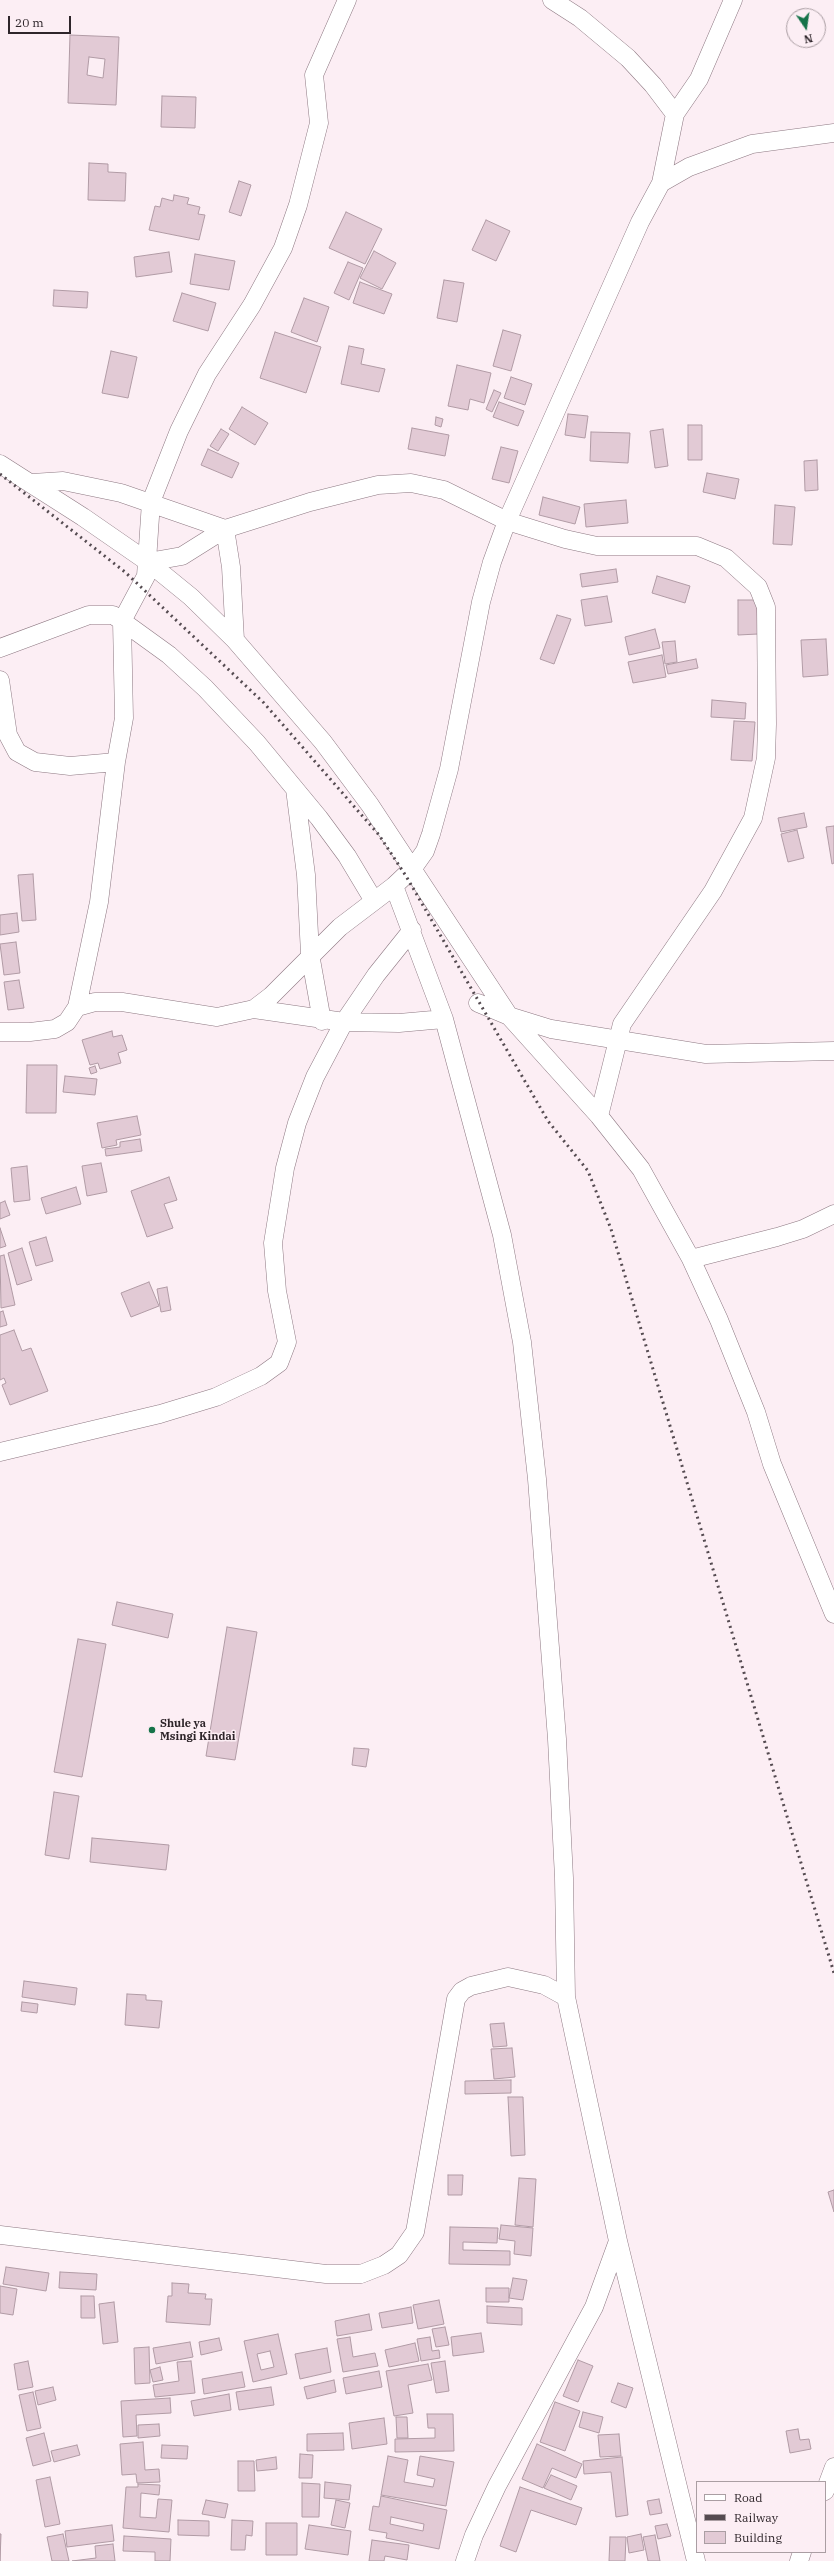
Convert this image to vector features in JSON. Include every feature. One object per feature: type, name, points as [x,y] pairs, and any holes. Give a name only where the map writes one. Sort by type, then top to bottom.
[{"type":"street","points":[[0,1032],[30,1032],[55,1028],[67,1022],[77,1007],[99,902],[116,762],[124,718],[126,692],[122,621],[141,589],[146,576],[151,502],[179,431],[207,374],[252,305],[283,248],[298,205],[319,123],[314,75],[347,0]]},
{"type":"street","points":[[552,0],[580,18],[628,58],[653,85],[675,114]]},
{"type":"street","points":[[254,1009],[271,996],[310,954],[394,886],[413,868],[425,851],[449,769],[481,602],[492,562],[507,521],[634,236],[661,182],[675,114],[699,79],[733,0]]},
{"type":"street","points":[[661,182],[689,167],[752,144],[834,133]]},
{"type":"street","points":[[0,464],[32,483],[148,562],[191,597],[235,640],[323,742],[413,868],[509,1016],[599,1116],[641,1169],[691,1259],[719,1320],[756,1412],[772,1464],[834,1614]]},
{"type":"street","points":[[32,483],[63,481],[114,491],[151,502],[224,529]]},
{"type":"street","points":[[148,562],[182,556],[224,529],[347,491],[378,485],[411,483],[444,490],[507,521],[565,539],[597,546],[697,546],[726,558],[745,572],[758,587],[766,606],[766,758],[753,818],[713,892],[631,1009],[617,1040],[599,1116]]},
{"type":"street","points":[[224,529],[230,567],[235,640]]},
{"type":"street","points":[[0,648],[89,615],[113,616],[122,621],[169,655],[205,688],[295,789],[347,856],[374,901]]},
{"type":"street","points":[[0,680],[8,735],[17,752],[35,762],[70,766],[116,762]]},
{"type":"street","points":[[295,789],[304,859],[310,954],[322,1021]]},
{"type":"street","points":[[394,886],[412,930],[444,1019],[502,1235],[522,1342],[537,1479],[557,1739],[564,1878],[566,1998],[618,2241],[696,2561]]},
{"type":"street","points":[[0,1452],[153,1416],[216,1397],[261,1376],[279,1363],[287,1342],[277,1291],[273,1243],[284,1168],[297,1123],[315,1077],[344,1022],[376,975],[412,930]]},
{"type":"street","points":[[77,1007],[95,1002],[122,1002],[217,1017],[254,1009],[322,1021],[399,1023],[444,1019]]},
{"type":"street","points":[[478,1002],[509,1016],[551,1029],[706,1054],[834,1051]]},
{"type":"street","points":[[691,1259],[803,1229],[834,1214]]},
{"type":"street","points":[[0,2235],[326,2274],[360,2274],[384,2265],[399,2255],[415,2232],[456,1999],[462,1991],[470,1986],[508,1978],[544,1985],[566,1998]]},
{"type":"street","points":[[465,2561],[474,2535],[497,2486],[594,2307],[618,2241]]},
{"type":"street","points":[[826,2488],[834,2467]]},
{"type":"building","points":[[70,35],[119,37],[116,105],[68,103]],"holes":[[[89,57],[105,59],[103,78],[87,75]]]},
{"type":"building","points":[[162,96],[196,97],[195,128],[161,127]]},
{"type":"building","points":[[89,163],[108,164],[108,172],[126,173],[125,201],[88,200]]},
{"type":"building","points":[[239,181],[251,185],[241,216],[229,212]]},
{"type":"building","points":[[174,195],[189,198],[187,204],[200,207],[198,214],[205,215],[199,240],[149,230],[155,206],[160,207],[162,198],[173,201]]},
{"type":"building","points":[[346,212],[382,229],[365,264],[329,248]]},
{"type":"building","points":[[486,220],[510,231],[496,261],[472,250]]},
{"type":"building","points":[[374,251],[396,263],[382,289],[360,278]]},
{"type":"building","points":[[169,252],[172,272],[136,277],[134,257]]},
{"type":"building","points":[[195,254],[235,261],[229,290],[190,284]]},
{"type":"building","points":[[348,262],[363,268],[349,300],[334,293]]},
{"type":"building","points":[[444,280],[464,283],[457,322],[437,318]]},
{"type":"building","points":[[360,282],[392,294],[384,314],[353,303]]},
{"type":"building","points":[[54,290],[88,292],[87,308],[53,306]]},
{"type":"building","points":[[182,293],[216,303],[208,331],[173,321]]},
{"type":"building","points":[[304,298],[329,307],[317,342],[291,332]]},
{"type":"building","points":[[503,330],[521,335],[511,371],[493,366]]},
{"type":"building","points":[[275,332],[321,347],[306,393],[260,378]]},
{"type":"building","points":[[349,346],[364,349],[361,364],[385,369],[379,392],[341,384]]},
{"type":"building","points":[[111,351],[137,357],[128,398],[102,393]]},
{"type":"building","points":[[457,365],[491,373],[484,403],[470,399],[468,410],[448,406]]},
{"type":"building","points":[[511,377],[532,384],[525,405],[504,398]]},
{"type":"building","points":[[494,390],[501,393],[492,412],[486,409]]},
{"type":"building","points":[[499,402],[524,411],[518,426],[493,417]]},
{"type":"building","points":[[242,407],[268,423],[255,445],[229,429]]},
{"type":"building","points":[[568,414],[588,416],[585,438],[565,435]]},
{"type":"building","points":[[436,417],[443,419],[441,427],[435,425]]},
{"type":"building","points":[[688,425],[702,425],[702,460],[688,460]]},
{"type":"building","points":[[412,428],[449,435],[445,456],[408,449]]},
{"type":"building","points":[[221,429],[229,434],[218,451],[210,446]]},
{"type":"building","points":[[663,429],[668,466],[655,468],[650,431]]},
{"type":"building","points":[[591,432],[630,433],[628,463],[590,461]]},
{"type":"building","points":[[501,447],[518,451],[509,483],[492,479]]},
{"type":"building","points":[[208,449],[239,463],[232,478],[201,465]]},
{"type":"building","points":[[817,460],[818,490],[805,491],[804,461]]},
{"type":"building","points":[[707,473],[739,479],[735,499],[703,492]]},
{"type":"building","points":[[543,497],[580,507],[575,524],[539,515]]},
{"type":"building","points":[[626,500],[628,523],[586,527],[584,504]]},
{"type":"building","points":[[775,505],[795,507],[792,545],[773,544]]},
{"type":"building","points":[[616,569],[618,582],[582,587],[580,574]]},
{"type":"building","points":[[657,576],[690,586],[685,603],[652,593]]},
{"type":"building","points":[[607,596],[612,622],[585,626],[581,600]]},
{"type":"building","points":[[738,600],[757,600],[758,634],[738,635]]},
{"type":"building","points":[[557,615],[571,619],[554,664],[540,659]]},
{"type":"building","points":[[655,629],[660,648],[629,655],[625,637]]},
{"type":"building","points":[[826,639],[828,675],[803,677],[801,640]]},
{"type":"building","points":[[675,641],[677,662],[665,664],[662,642]]},
{"type":"building","points":[[662,655],[666,677],[633,683],[628,662]]},
{"type":"building","points":[[696,659],[698,668],[668,674],[666,665]]},
{"type":"building","points":[[712,700],[746,703],[745,719],[711,717]]},
{"type":"building","points":[[734,721],[755,722],[752,761],[731,760]]},
{"type":"building","points":[[804,813],[807,827],[781,832],[778,818]]},
{"type":"building","points":[[834,826],[834,863],[832,864],[826,827]]},
{"type":"building","points":[[797,830],[804,858],[788,862],[781,834]]},
{"type":"building","points":[[33,874],[36,920],[22,921],[18,875]]},
{"type":"building","points":[[17,913],[19,932],[0,935],[0,915]]},
{"type":"building","points":[[16,942],[20,973],[4,975],[0,944]]},
{"type":"building","points":[[19,980],[24,1008],[8,1010],[4,982]]},
{"type":"building","points":[[112,1031],[113,1037],[122,1035],[127,1050],[118,1053],[121,1063],[100,1069],[98,1063],[90,1065],[82,1040]]},
{"type":"building","points":[[27,1065],[57,1065],[56,1113],[26,1113]]},
{"type":"building","points":[[95,1066],[97,1072],[91,1074],[89,1068]]},
{"type":"building","points":[[65,1076],[97,1079],[95,1095],[63,1092]]},
{"type":"building","points":[[137,1116],[141,1135],[116,1140],[117,1145],[102,1148],[97,1123]]},
{"type":"building","points":[[140,1139],[142,1151],[106,1156],[105,1149],[120,1147],[120,1142]]},
{"type":"building","points":[[101,1163],[107,1192],[87,1196],[82,1166]]},
{"type":"building","points":[[27,1166],[30,1200],[14,1202],[11,1168]]},
{"type":"building","points":[[169,1177],[177,1200],[164,1204],[173,1228],[147,1237],[131,1191]]},
{"type":"building","points":[[76,1187],[81,1204],[46,1214],[41,1198]]},
{"type":"building","points":[[5,1201],[10,1215],[0,1219],[0,1203]]},
{"type":"building","points":[[0,1228],[6,1246],[0,1248]]},
{"type":"building","points":[[46,1237],[53,1261],[36,1266],[29,1242]]},
{"type":"building","points":[[22,1248],[32,1280],[17,1285],[8,1253]]},
{"type":"building","points":[[4,1255],[15,1305],[1,1308],[0,1256]]},
{"type":"building","points":[[149,1282],[159,1306],[131,1317],[121,1293]]},
{"type":"building","points":[[167,1287],[171,1310],[161,1312],[157,1289]]},
{"type":"building","points":[[3,1311],[7,1325],[0,1327],[0,1312]]},
{"type":"building","points":[[14,1330],[22,1351],[31,1348],[48,1391],[10,1405],[2,1385],[6,1383],[4,1378],[0,1380],[0,1335]]},
{"type":"building","points":[[117,1602],[173,1614],[168,1638],[112,1625]]},
{"type":"building","points":[[227,1627],[257,1632],[235,1760],[206,1756]]},
{"type":"building","points":[[78,1639],[106,1644],[82,1777],[54,1772]]},
{"type":"building","points":[[354,1748],[369,1749],[366,1767],[352,1765]]},
{"type":"building","points":[[54,1792],[79,1796],[69,1859],[45,1855]]},
{"type":"building","points":[[92,1838],[169,1845],[166,1870],[90,1862]]},
{"type":"building","points":[[24,1981],[77,1988],[75,2005],[22,1997]]},
{"type":"building","points":[[127,1994],[146,1995],[146,2000],[162,2001],[159,2028],[125,2025]]},
{"type":"building","points":[[22,2002],[38,2004],[37,2013],[21,2011]]},
{"type":"building","points":[[504,2023],[507,2046],[493,2047],[490,2024]]},
{"type":"building","points":[[512,2048],[515,2077],[494,2079],[491,2049]]},
{"type":"building","points":[[511,2080],[511,2093],[465,2094],[465,2081]]},
{"type":"building","points":[[508,2097],[523,2097],[525,2155],[511,2156]]},
{"type":"building","points":[[448,2175],[463,2175],[462,2195],[448,2195]]},
{"type":"building","points":[[519,2178],[536,2179],[533,2227],[515,2225]]},
{"type":"building","points":[[834,2190],[834,2212],[828,2192]]},
{"type":"building","points":[[501,2225],[533,2228],[531,2256],[514,2254],[515,2241],[499,2239]]},
{"type":"building","points":[[450,2227],[498,2228],[497,2243],[463,2242],[463,2250],[510,2251],[510,2265],[449,2264]]},
{"type":"building","points":[[6,2267],[49,2273],[46,2291],[3,2284]]},
{"type":"building","points":[[60,2272],[97,2274],[96,2290],[59,2288]]},
{"type":"building","points":[[513,2278],[527,2280],[523,2300],[509,2298]]},
{"type":"building","points":[[172,2283],[189,2284],[188,2293],[206,2294],[205,2299],[212,2299],[210,2325],[166,2322],[168,2296],[172,2296]]},
{"type":"building","points":[[0,2286],[17,2289],[13,2315],[0,2313]]},
{"type":"building","points":[[486,2288],[509,2288],[509,2302],[486,2302]]},
{"type":"building","points":[[81,2296],[94,2296],[95,2318],[81,2318]]},
{"type":"building","points":[[439,2300],[444,2324],[418,2329],[413,2305]]},
{"type":"building","points":[[114,2302],[118,2342],[103,2344],[99,2304]]},
{"type":"building","points":[[487,2306],[522,2308],[522,2325],[487,2323]]},
{"type":"building","points":[[411,2307],[413,2323],[382,2328],[379,2313]]},
{"type":"building","points":[[369,2314],[372,2330],[337,2336],[335,2321]]},
{"type":"building","points":[[445,2327],[449,2345],[436,2347],[432,2329]]},
{"type":"building","points":[[481,2333],[484,2352],[453,2356],[451,2337]]},
{"type":"building","points":[[278,2334],[287,2374],[253,2382],[244,2341]],"holes":[[[270,2351],[274,2367],[261,2370],[257,2354]]]},
{"type":"building","points":[[350,2337],[353,2357],[375,2353],[378,2366],[343,2372],[337,2339]]},
{"type":"building","points":[[430,2337],[432,2351],[439,2350],[440,2358],[421,2361],[417,2339]]},
{"type":"building","points":[[219,2338],[222,2350],[201,2355],[199,2342]]},
{"type":"building","points":[[190,2342],[193,2357],[156,2364],[153,2348]]},
{"type":"building","points":[[415,2343],[419,2361],[389,2367],[385,2350]]},
{"type":"building","points":[[149,2347],[150,2383],[135,2384],[134,2348]]},
{"type":"building","points":[[327,2348],[331,2372],[300,2379],[295,2354]]},
{"type":"building","points":[[578,2360],[593,2366],[578,2402],[563,2396]]},
{"type":"building","points":[[28,2361],[33,2387],[18,2390],[14,2364]]},
{"type":"building","points":[[191,2361],[195,2393],[155,2397],[153,2385],[179,2381],[177,2362]]},
{"type":"building","points":[[445,2361],[449,2391],[436,2393],[431,2363]]},
{"type":"building","points":[[428,2364],[432,2380],[408,2385],[413,2413],[394,2416],[386,2371]]},
{"type":"building","points":[[160,2367],[163,2380],[153,2382],[150,2370]]},
{"type":"building","points":[[379,2371],[382,2387],[346,2394],[343,2378]]},
{"type":"building","points":[[242,2372],[245,2387],[204,2394],[202,2379]]},
{"type":"building","points":[[334,2380],[336,2392],[307,2399],[304,2387]]},
{"type":"building","points":[[618,2383],[633,2388],[626,2408],[611,2402]]},
{"type":"building","points":[[53,2387],[56,2400],[38,2405],[35,2391]]},
{"type":"building","points":[[271,2387],[274,2405],[239,2410],[236,2392]]},
{"type":"building","points":[[33,2392],[41,2428],[27,2431],[19,2395]]},
{"type":"building","points":[[229,2394],[231,2410],[194,2416],[191,2401]]},
{"type":"building","points":[[170,2398],[171,2413],[136,2415],[137,2436],[123,2437],[121,2401]]},
{"type":"building","points":[[555,2402],[580,2411],[565,2451],[540,2442]]},
{"type":"building","points":[[583,2412],[603,2417],[599,2433],[579,2427]]},
{"type":"building","points":[[427,2414],[453,2414],[454,2451],[395,2452],[395,2439],[435,2438],[435,2428],[428,2428]]},
{"type":"building","points":[[396,2417],[407,2417],[408,2438],[397,2438]]},
{"type":"building","points":[[384,2418],[387,2444],[352,2449],[349,2423]]},
{"type":"building","points":[[159,2424],[160,2436],[138,2438],[138,2425]]},
{"type":"building","points":[[798,2429],[800,2440],[809,2439],[811,2449],[790,2453],[786,2431]]},
{"type":"building","points":[[44,2433],[51,2461],[33,2466],[26,2438]]},
{"type":"building","points":[[343,2433],[344,2450],[307,2451],[307,2434]]},
{"type":"building","points":[[619,2434],[621,2456],[600,2457],[598,2435]]},
{"type":"building","points":[[143,2442],[145,2470],[159,2469],[160,2482],[137,2483],[136,2474],[122,2475],[120,2444]]},
{"type":"building","points":[[537,2444],[582,2464],[576,2478],[552,2468],[543,2488],[522,2479]]},
{"type":"building","points":[[77,2445],[80,2455],[54,2462],[51,2451]]},
{"type":"building","points":[[162,2445],[188,2446],[187,2459],[161,2458]]},
{"type":"building","points":[[300,2454],[313,2455],[312,2478],[299,2478]]},
{"type":"building","points":[[388,2456],[408,2460],[404,2482],[433,2487],[435,2479],[417,2475],[420,2456],[454,2462],[446,2506],[381,2495]]},
{"type":"building","points":[[276,2457],[277,2469],[257,2471],[256,2460]]},
{"type":"building","points":[[622,2457],[628,2515],[616,2517],[611,2472],[584,2474],[583,2461]]},
{"type":"building","points":[[238,2461],[254,2461],[255,2491],[238,2491]]},
{"type":"building","points":[[551,2475],[577,2486],[571,2500],[544,2488]]},
{"type":"building","points":[[50,2477],[60,2524],[45,2527],[36,2480]]},
{"type":"building","points":[[325,2482],[351,2485],[349,2500],[324,2498]]},
{"type":"building","points":[[302,2483],[320,2484],[319,2517],[302,2517]]},
{"type":"building","points":[[138,2484],[160,2485],[159,2495],[141,2493],[140,2517],[156,2518],[158,2499],[172,2500],[169,2532],[123,2528],[126,2487],[138,2487]]},
{"type":"building","points":[[520,2487],[582,2508],[576,2525],[531,2510],[516,2552],[500,2546]]},
{"type":"building","points":[[381,2496],[447,2510],[439,2549],[386,2538],[387,2533],[369,2530],[373,2506],[379,2507]],"holes":[[[391,2517],[424,2524],[423,2531],[390,2524]]]},
{"type":"building","points":[[659,2499],[662,2513],[650,2515],[647,2501]]},
{"type":"building","points":[[206,2500],[228,2504],[225,2518],[202,2514]]},
{"type":"building","points":[[336,2500],[350,2503],[345,2528],[331,2525]]},
{"type":"building","points":[[178,2520],[209,2521],[209,2536],[178,2535]]},
{"type":"building","points":[[232,2520],[253,2521],[252,2536],[246,2535],[245,2550],[231,2550]]},
{"type":"building","points":[[266,2523],[297,2523],[297,2555],[266,2555]]},
{"type":"building","points":[[667,2524],[671,2536],[658,2539],[655,2526]]},
{"type":"building","points":[[112,2525],[114,2541],[67,2547],[65,2531]]},
{"type":"building","points":[[309,2525],[351,2531],[348,2555],[305,2549]]},
{"type":"building","points":[[0,2534],[1,2534],[0,2561]]},
{"type":"building","points":[[63,2534],[69,2561],[52,2561],[47,2537]]},
{"type":"building","points":[[641,2534],[644,2550],[629,2553],[627,2537]]},
{"type":"building","points":[[655,2535],[660,2561],[648,2561],[643,2537]]},
{"type":"building","points":[[124,2536],[171,2539],[170,2561],[155,2561],[155,2552],[123,2551]]},
{"type":"building","points":[[610,2537],[626,2537],[625,2561],[609,2561]]},
{"type":"building","points":[[372,2540],[409,2545],[407,2560],[385,2556],[384,2561],[369,2561]]},
{"type":"building","points":[[113,2544],[115,2561],[72,2561],[96,2558],[95,2546]]},
{"type":"railway","points":[[0,474],[125,572],[264,703],[379,835],[406,876],[548,1121],[588,1171],[611,1229],[834,1973]]},
{"type":"place","name":"Shule ya Msingi Kindai","points":[[152,1730]]}]
